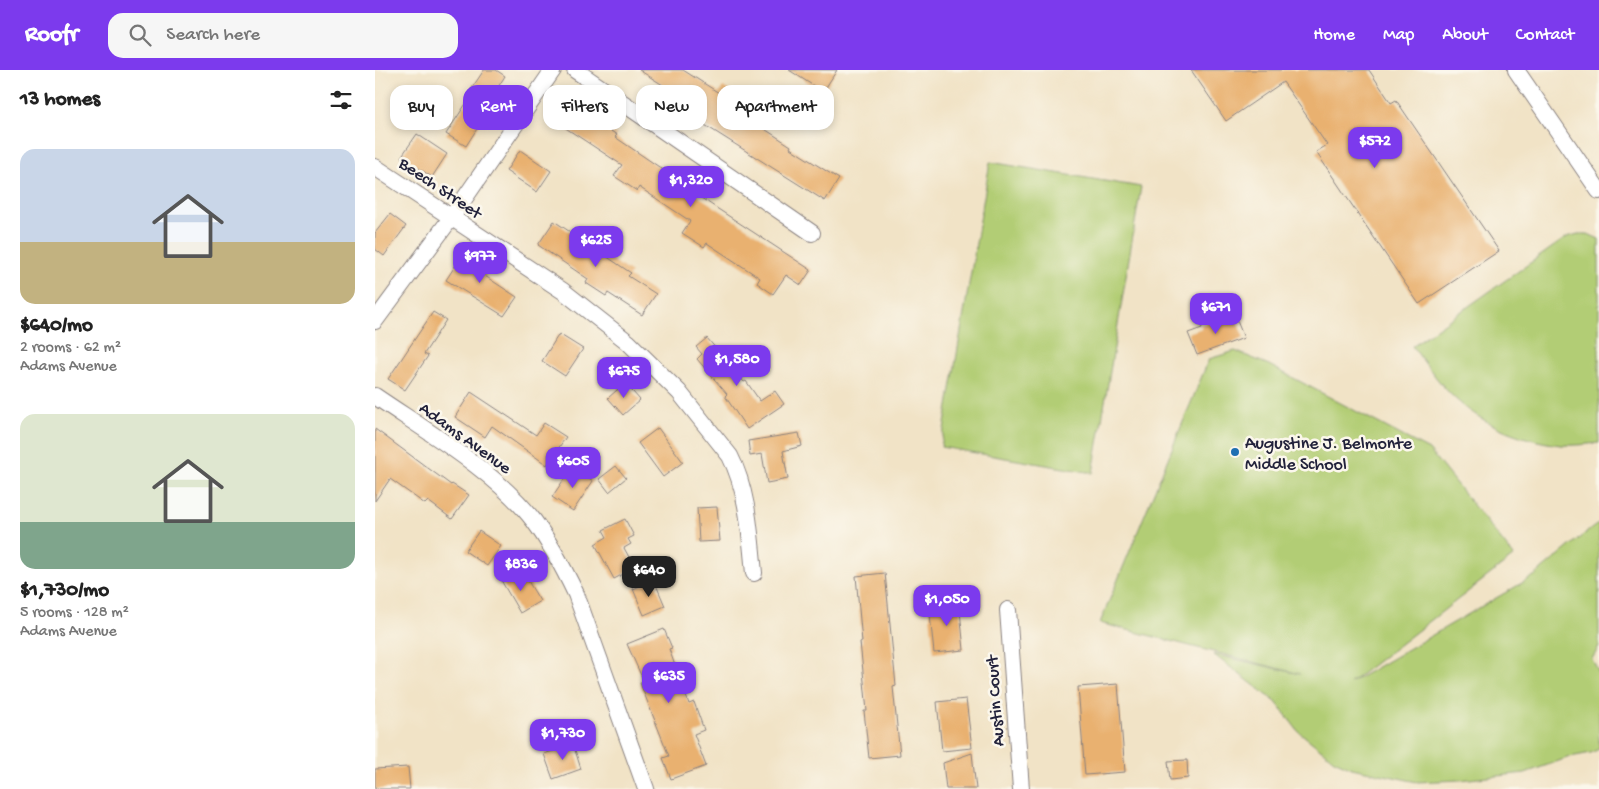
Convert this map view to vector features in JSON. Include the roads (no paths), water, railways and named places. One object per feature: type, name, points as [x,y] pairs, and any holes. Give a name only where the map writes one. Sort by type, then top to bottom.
[{"type":"street","points":[[375,321],[451,218],[553,70]]},
{"type":"street","points":[[575,70],[813,234]]},
{"type":"street","points":[[1516,70],[1597,188]]},
{"type":"street","name":"Beech Street","points":[[375,167],[563,291],[628,342],[679,392],[730,456],[735,466],[746,509],[754,573]]},
{"type":"street","name":"Adams Avenue","points":[[375,396],[492,479],[517,502],[539,529],[556,554],[576,594],[646,789]]},
{"type":"street","name":"Austin Court","points":[[1008,610],[1021,789]]},
{"type":"place","name":"Augustine J. Belmonte Middle School","points":[[1235,452]]}]
